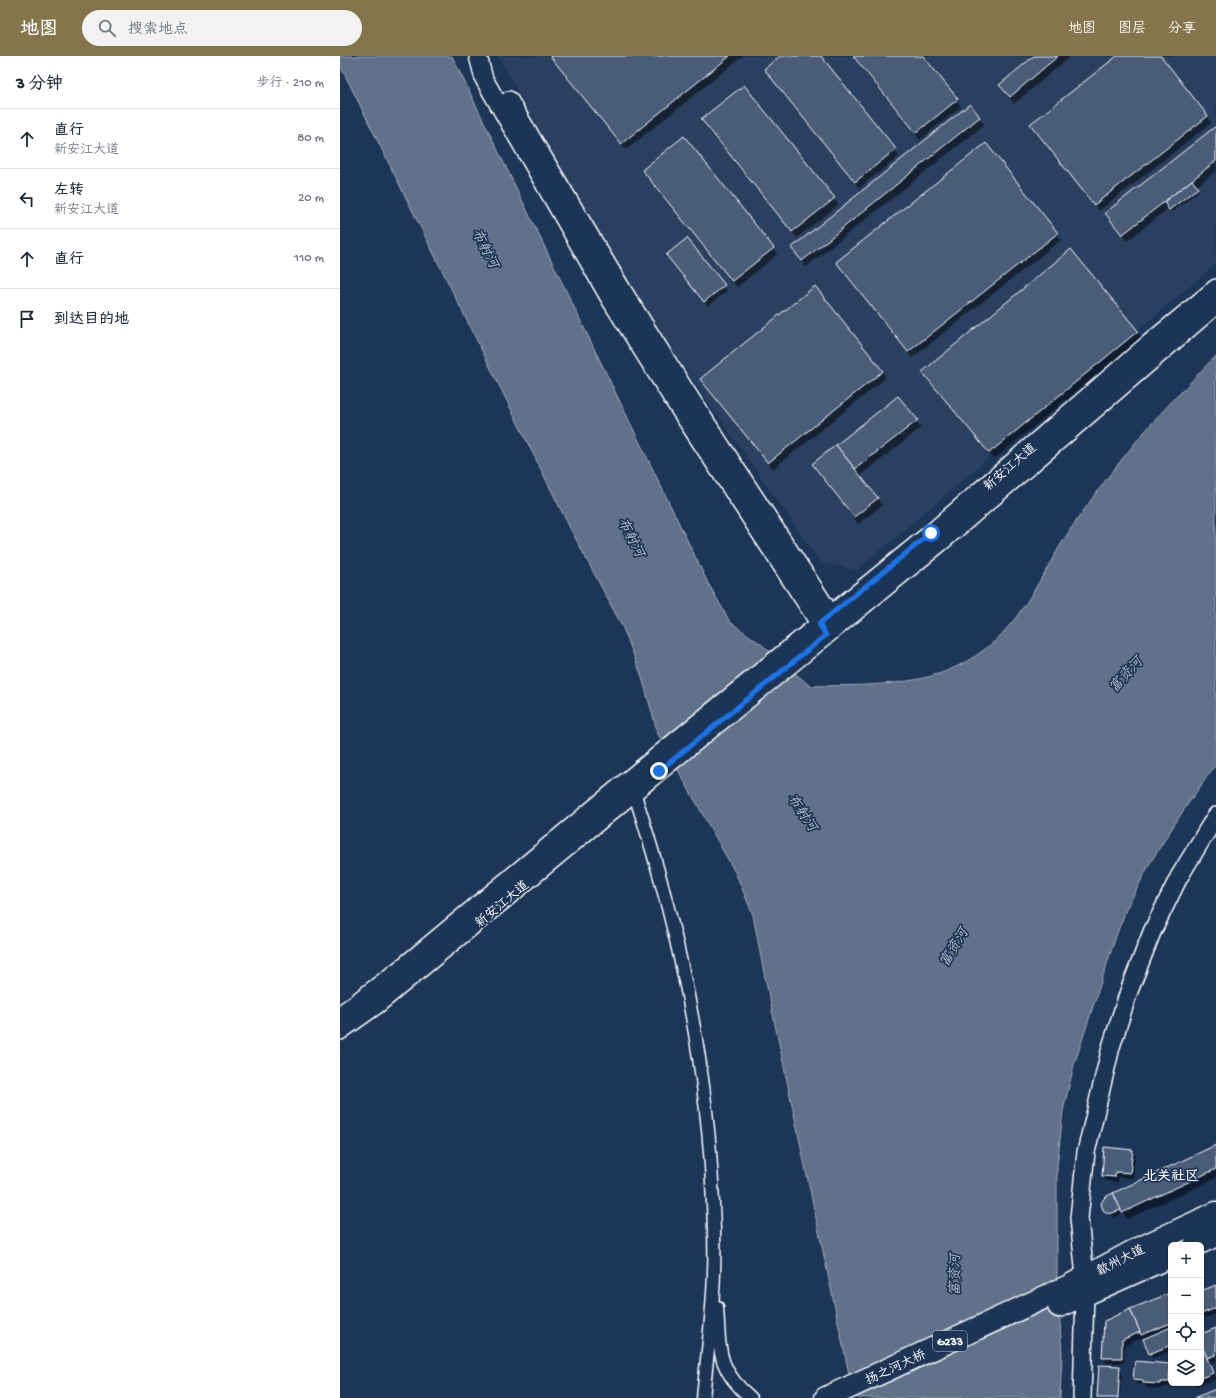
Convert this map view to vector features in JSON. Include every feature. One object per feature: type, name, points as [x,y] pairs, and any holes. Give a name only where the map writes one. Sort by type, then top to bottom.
[{"type":"highway","name":"歙州大道","points":[[1079,1288],[1134,1251],[1216,1213]]},
{"type":"highway","points":[[1201,1242],[1216,1235]]},
{"type":"highway","name":"歙州大道","points":[[1079,1288],[1168,1257]]},
{"type":"highway","name":"扬之河大桥","points":[[828,1397],[1079,1288]]},
{"type":"highway","name":"扬之河大桥","points":[[860,1398],[1079,1288]]},
{"type":"main road","points":[[478,56],[484,79],[610,299],[674,401],[829,625]]},
{"type":"main road","points":[[482,56],[623,291],[829,625]]},
{"type":"main road","name":"新安江大道","points":[[829,625],[931,533],[1216,288]]},
{"type":"main road","name":"新安江大道","points":[[340,1016],[655,766],[829,625],[940,543],[1216,305]]},
{"type":"main road","name":"新安江大道","points":[[340,1031],[396,989],[634,792],[655,766]]},
{"type":"main road","points":[[1082,1398],[1079,1218],[1086,1152],[1111,1047],[1129,991],[1152,932],[1179,877],[1216,816]]},
{"type":"street","points":[[634,792],[668,904],[687,986],[702,1069],[710,1148],[714,1230],[714,1272],[720,1349],[725,1367],[733,1381],[751,1398]]},
{"type":"street","points":[[703,1398],[714,1272]]},
{"type":"shaded area","points":[[498,56],[1216,56],[1216,264],[857,570],[821,563],[630,290]]},
{"type":"water","points":[[340,56],[452,56],[708,583],[730,622],[761,644],[810,686],[870,685],[911,681],[949,670],[986,649],[1002,634],[1015,618],[1039,583],[1072,527],[1125,455],[1154,421],[1216,356],[1216,764],[1183,811],[1150,863],[1126,910],[1116,936],[1074,1065],[1063,1111],[1057,1167],[1057,1278],[1062,1354],[1060,1398],[857,1398],[854,1377],[849,1374],[753,915],[736,874],[658,734],[641,674],[623,628],[570,528],[340,65]]},
{"type":"building","points":[[550,56],[730,56],[621,144]]},
{"type":"building","points":[[780,56],[821,56],[896,149],[855,182],[764,69]]},
{"type":"building","points":[[853,56],[923,56],[958,99],[916,133]]},
{"type":"building","points":[[1034,56],[1058,56],[1010,97],[999,85]]},
{"type":"building","points":[[1117,56],[1161,56],[1208,116],[1094,205],[1030,124]]},
{"type":"building","points":[[744,85],[835,198],[792,232],[701,119]]},
{"type":"building","points":[[970,104],[980,117],[802,261],[791,248]]},
{"type":"building","points":[[1216,126],[1216,161],[1122,235],[1105,213]]},
{"type":"building","points":[[684,136],[774,248],[732,281],[642,170]]},
{"type":"building","points":[[986,143],[1058,233],[908,352],[836,262]]},
{"type":"building","points":[[1192,180],[1198,188],[1169,210],[1164,202]]},
{"type":"building","points":[[687,238],[725,285],[704,302],[666,255]]},
{"type":"building","points":[[1071,249],[1138,331],[989,453],[922,372]]},
{"type":"building","points":[[815,286],[883,371],[768,463],[700,379]]},
{"type":"building","points":[[898,396],[918,420],[855,469],[836,445]]},
{"type":"building","points":[[836,445],[878,498],[854,517],[812,464]]},
{"type":"building","points":[[1216,1145],[1216,1169],[1122,1213],[1113,1193]]},
{"type":"building","points":[[1104,1147],[1133,1150],[1130,1173],[1116,1172],[1115,1177],[1102,1176]]},
{"type":"building","points":[[1113,1193],[1121,1210],[1109,1214],[1103,1210],[1101,1203],[1105,1197]]},
{"type":"building","points":[[1216,1285],[1216,1308],[1204,1313],[1204,1290]]},
{"type":"building","points":[[1168,1294],[1168,1324],[1141,1335],[1130,1309]]},
{"type":"building","points":[[1130,1309],[1140,1332],[1122,1340],[1122,1358],[1102,1358],[1104,1321]]},
{"type":"building","points":[[1168,1328],[1168,1346],[1149,1354],[1143,1339]]},
{"type":"building","points":[[1216,1328],[1216,1355],[1207,1358],[1204,1350],[1204,1333]]},
{"type":"building","points":[[1204,1350],[1213,1373],[1204,1377]]},
{"type":"building","points":[[1135,1361],[1168,1364],[1168,1382],[1160,1382],[1160,1384],[1143,1383],[1143,1380],[1133,1379]]},
{"type":"building","points":[[1099,1365],[1120,1366],[1118,1398],[1097,1398]]},
{"type":"building","points":[[1216,1389],[1216,1398],[1196,1398],[1196,1397]]},
{"type":"district","name":"北关社区","points":[[1171,1175]]},
{"type":"route","points":[[659,771],[826,635],[819,624],[931,533]]},
{"type":"water label","name":"布射河","points":[[486,248]]},
{"type":"water label","name":"布射河","points":[[632,537]]},
{"type":"water label","name":"富资河","points":[[1125,674]]},
{"type":"water label","name":"布射河","points":[[803,812]]},
{"type":"water label","name":"富资河","points":[[953,947]]},
{"type":"water label","name":"富资河","points":[[954,1275]]}]
